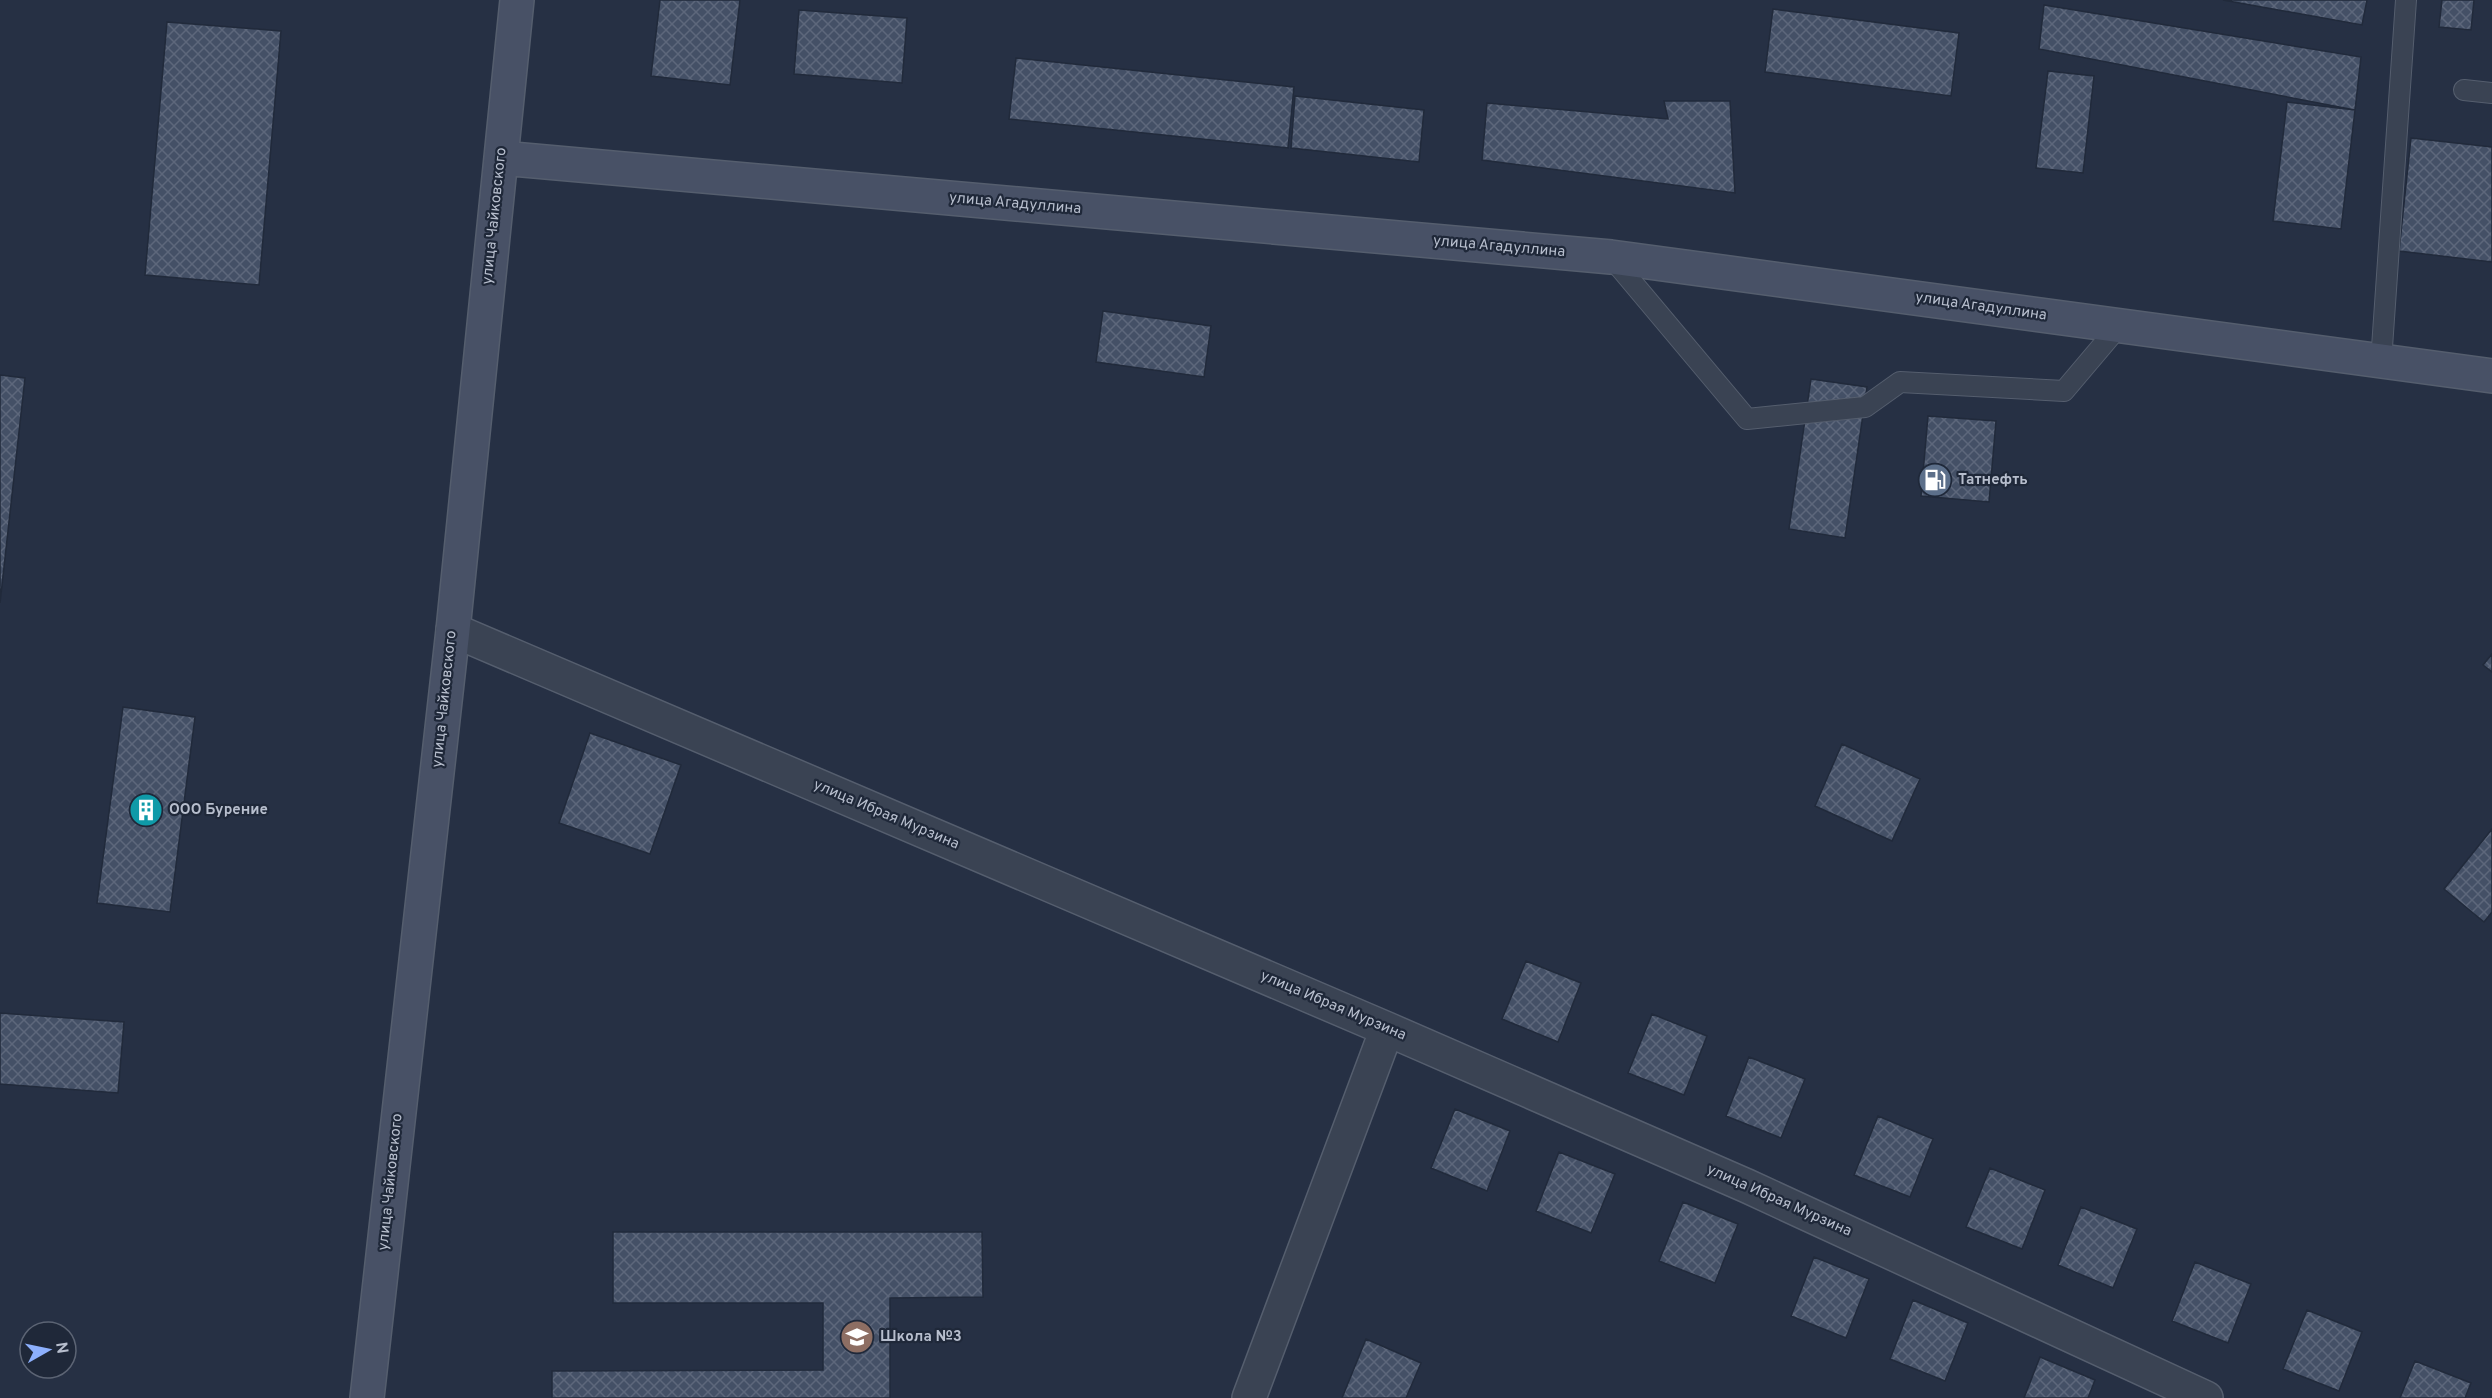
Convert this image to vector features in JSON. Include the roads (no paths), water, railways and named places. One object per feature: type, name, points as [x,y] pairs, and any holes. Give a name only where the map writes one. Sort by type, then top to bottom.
[{"type":"main road","name":"улица Чайковского","points":[[367,1398],[453,630],[517,0]]},
{"type":"main road","name":"улица Агадуллина","points":[[501,158],[1611,257],[2492,376]]},
{"type":"street","name":"улица Ибрая Мурзина","points":[[453,630],[1387,1029],[1747,1186],[2206,1398]]},
{"type":"street","points":[[1249,1398],[1387,1029]]},
{"type":"lane","points":[[2381,362],[2406,0]]},
{"type":"lane","points":[[2464,90],[2492,93]]},
{"type":"lane","points":[[1611,257],[1747,419],[1865,407],[1900,382],[2064,391],[2119,326]]},
{"type":"place","name":"Татнефть","points":[[1935,480]]},
{"type":"place","name":"ООО Бурение","points":[[146,810]]},
{"type":"place","name":"Школа №3","points":[[857,1337]]}]
